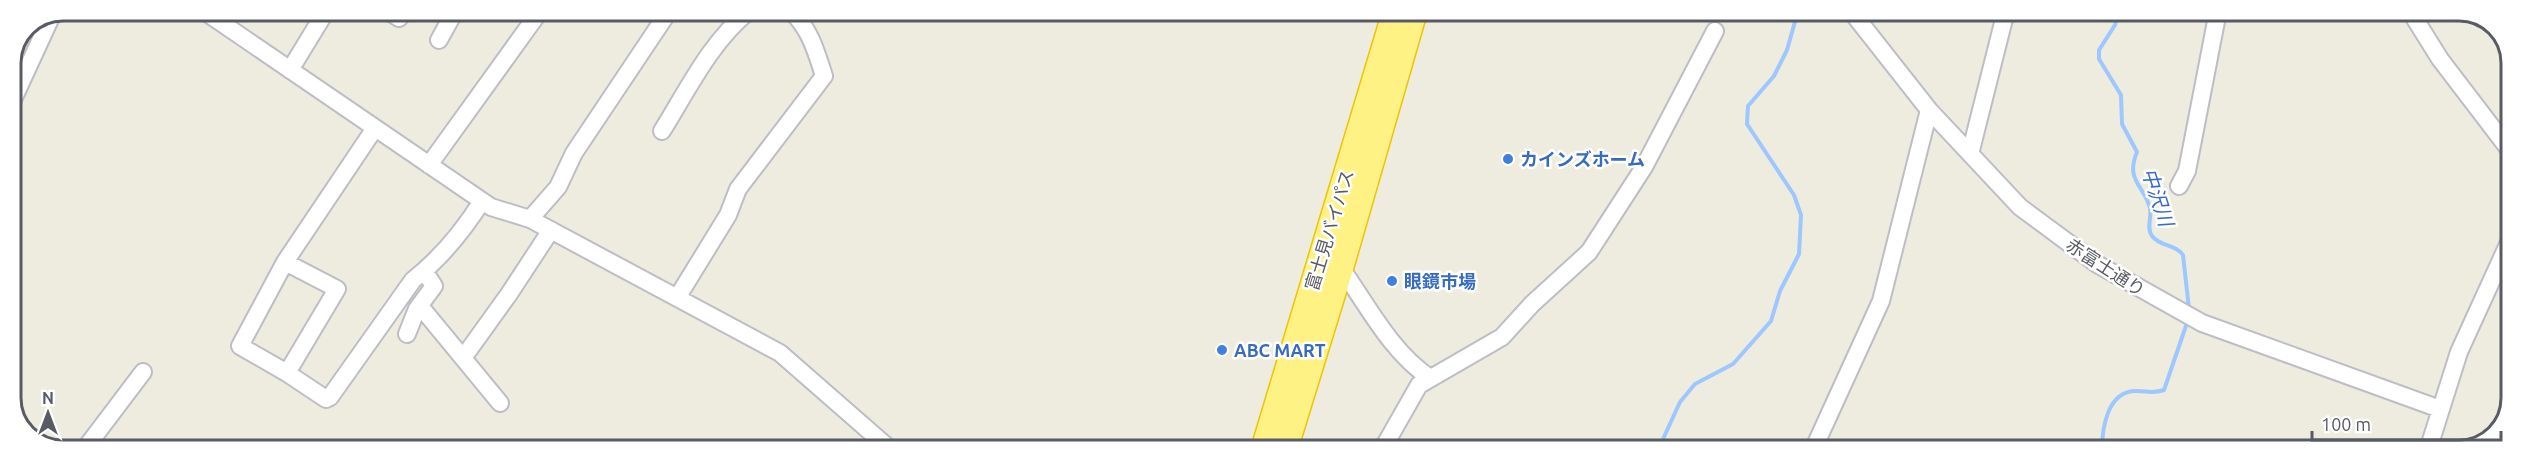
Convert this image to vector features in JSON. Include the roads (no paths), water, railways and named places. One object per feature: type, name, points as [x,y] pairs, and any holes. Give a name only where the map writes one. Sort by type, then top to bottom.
[{"type":"highway","name":"富士見バイパス","points":[[1266,440],[1392,21]]},
{"type":"highway","name":"富士見バイパス","points":[[1288,440],[1341,268],[1412,21]]},
{"type":"street","points":[[220,21],[491,207],[530,219],[780,353],[880,440]]},
{"type":"street","points":[[290,70],[319,21]]},
{"type":"street","points":[[439,40],[448,21]]},
{"type":"street","points":[[429,165],[533,21]]},
{"type":"street","points":[[530,219],[558,187],[574,153],[662,21]]},
{"type":"street","points":[[662,131],[702,67],[736,21]]},
{"type":"street","points":[[677,298],[728,215],[738,189],[824,76],[814,44],[802,21]]},
{"type":"street","name":"赤富士通り","points":[[1859,21],[1929,110],[2020,207],[2097,264],[2166,305],[2202,323],[2440,409]]},
{"type":"street","points":[[1970,154],[2003,21]]},
{"type":"street","points":[[2179,186],[2187,171],[2215,21]]},
{"type":"street","points":[[2416,21],[2440,59],[2501,139]]},
{"type":"street","points":[[21,81],[48,24]]},
{"type":"street","points":[[1387,440],[1419,385],[1502,337],[1532,304],[1589,252],[1644,167],[1715,31]]},
{"type":"street","points":[[1818,440],[1881,301],[1929,110]]},
{"type":"street","points":[[375,128],[285,262],[240,346],[326,399],[330,397],[413,280],[425,272],[465,227],[482,201]]},
{"type":"street","points":[[463,358],[551,230]]},
{"type":"street","points":[[2431,440],[2459,352],[2501,260]]},
{"type":"street","points":[[285,262],[336,289],[287,373]]},
{"type":"street","points":[[1341,268],[1391,341],[1421,372],[1430,378]]},
{"type":"street","points":[[407,334],[420,306],[434,286],[425,272]]},
{"type":"street","points":[[420,306],[500,403]]},
{"type":"street","points":[[91,440],[142,372]]},
{"type":"waterway","name":"中沢川","points":[[1663,440],[1680,402],[1695,384],[1733,364],[1771,321],[1780,291],[1799,254],[1801,215],[1794,195],[1747,124],[1748,106],[1774,76],[1787,50],[1795,21]]},
{"type":"waterway","name":"中沢川","points":[[2116,21],[2099,50],[2099,59],[2121,95],[2122,124],[2137,152],[2134,176],[2150,208],[2150,233],[2155,240],[2180,251],[2183,255],[2189,309]]},
{"type":"waterway","name":"中沢川","points":[[2103,440],[2108,413],[2118,397],[2136,391],[2164,390],[2188,320]]},
{"type":"place","name":"カインズホーム","points":[[1508,159]]},
{"type":"place","name":"眼鏡市場","points":[[1392,281]]},
{"type":"place","name":"ABC MART","points":[[1222,350]]}]
